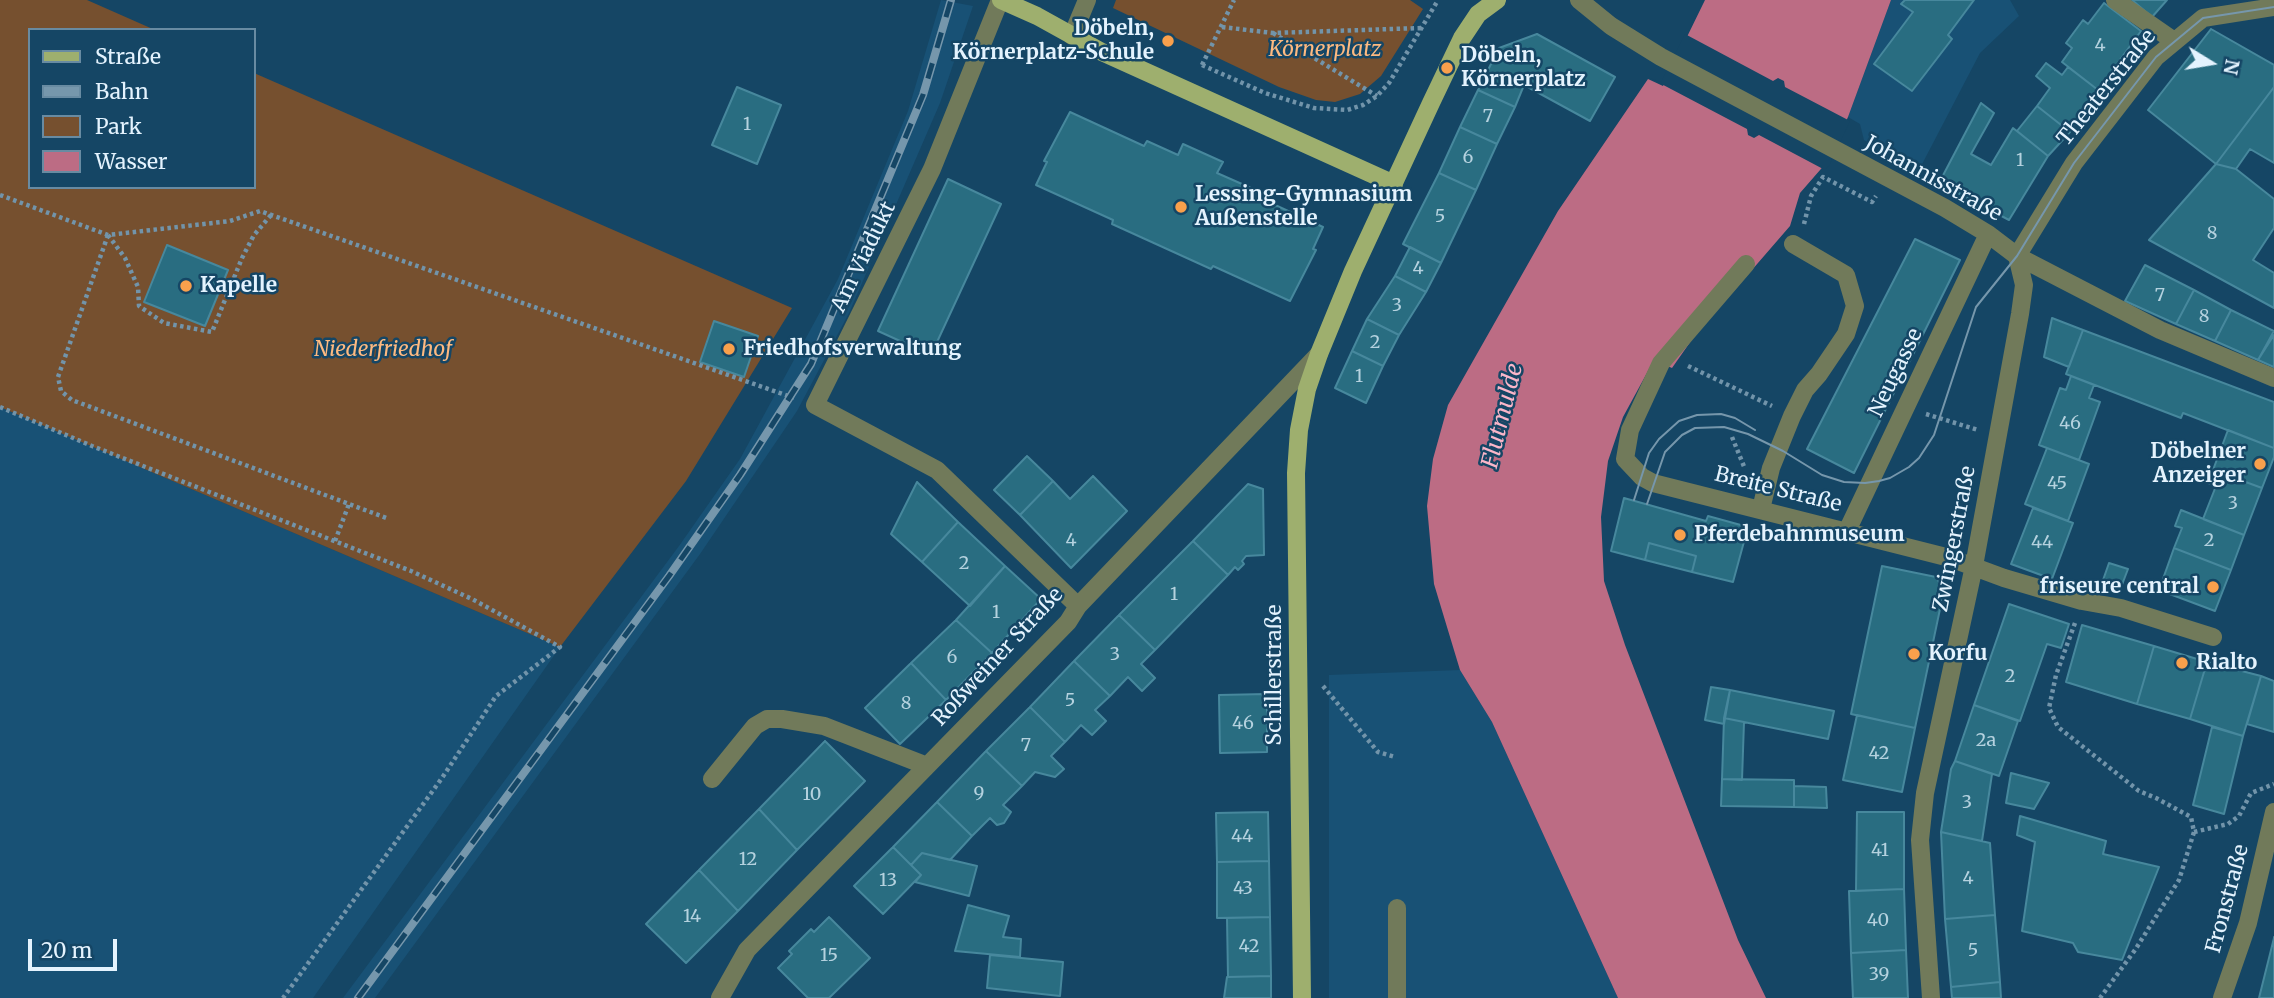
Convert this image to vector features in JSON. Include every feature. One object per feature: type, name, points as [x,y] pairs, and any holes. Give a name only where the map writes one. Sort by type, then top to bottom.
[{"type":"main road","points":[[1001,0],[1037,16],[1102,52],[1394,184]]},
{"type":"main road","points":[[1319,354],[1353,271],[1462,38],[1478,14],[1496,0]]},
{"type":"main road","name":"Schillerstraße","points":[[1302,998],[1296,473],[1298,430],[1307,389],[1319,354]]},
{"type":"street","name":"Am Viadukt","points":[[814,405],[932,169],[1001,0]]},
{"type":"street","points":[[1072,36],[1087,0]]},
{"type":"street","name":"Johannisstraße","points":[[1579,0],[1611,26],[1661,57],[1945,208],[1988,234],[2017,256],[2160,330],[2274,378]]},
{"type":"street","points":[[2115,0],[2174,41]]},
{"type":"street","name":"Theaterstraße","points":[[2017,256],[2074,163],[2156,57],[2203,18],[2274,7]]},
{"type":"street","name":"Neugasse","points":[[1847,531],[1988,234]]},
{"type":"street","points":[[1761,509],[1771,468],[1792,415],[1805,390],[1846,334],[1856,306],[1846,275],[1793,244]]},
{"type":"street","name":"Zwingerstraße","points":[[1931,998],[1920,840],[1925,793],[1974,566],[2024,285],[2017,256]]},
{"type":"street","name":"Breite Straße","points":[[1746,264],[1661,363],[1630,430],[1625,459],[1642,477],[1653,483],[1974,566],[2004,578],[2082,601],[2120,608],[2213,637]]},
{"type":"street","name":"Roßweiner Straße","points":[[720,998],[747,950],[1068,622],[1077,606],[1319,354]]},
{"type":"street","points":[[814,405],[937,470],[1077,606]]},
{"type":"street","points":[[712,779],[755,726],[767,719],[824,726],[927,766]]},
{"type":"street","name":"Fronstraße","points":[[2222,998],[2248,923],[2274,812]]},
{"type":"street","points":[[1397,908],[1397,998]]},
{"type":"path","points":[[1189,92],[1234,0]]},
{"type":"path","points":[[1202,65],[1265,93],[1314,108],[1347,110],[1363,105],[1377,96],[1389,83],[1438,0]]},
{"type":"path","points":[[1222,27],[1273,33],[1422,28]]},
{"type":"path","points":[[1273,33],[1377,96]]},
{"type":"path","points":[[1793,244],[1802,232],[1811,196],[1823,177],[1872,202]]},
{"type":"path","points":[[0,195],[108,234],[230,221],[260,212],[814,405]]},
{"type":"path","points":[[108,234],[125,258],[138,287],[139,306],[164,323],[212,332],[242,258],[254,235],[271,215]]},
{"type":"path","points":[[108,234],[58,377],[61,391],[72,400],[389,519]]},
{"type":"path","points":[[1692,354],[1684,364],[1792,415]]},
{"type":"path","points":[[1906,405],[1940,420],[1998,435]]},
{"type":"path","points":[[0,407],[92,446],[411,571],[460,593],[560,647],[496,696],[442,778],[283,998]]},
{"type":"path","points":[[335,541],[349,504]]},
{"type":"path","points":[[2082,601],[2056,675],[2049,708],[2058,727],[2139,791],[2156,797],[2191,817],[2194,832],[2179,880],[2135,950],[2100,998]]},
{"type":"path","points":[[1297,654],[1378,752],[1395,757]]},
{"type":"path","points":[[2194,832],[2228,824],[2239,816],[2251,793],[2274,784]]},
{"type":"shaded area","points":[[941,0],[973,6],[940,103],[849,313],[797,411],[700,554],[375,998],[343,998],[679,546],[740,459],[838,279],[908,111]]},
{"type":"shaded area","points":[[1891,0],[2010,0],[2019,16],[1980,53],[1919,170],[1864,140],[1860,124],[1848,117]]},
{"type":"shaded area","points":[[0,407],[560,647],[313,998],[0,998]]},
{"type":"shaded area","points":[[1460,670],[1492,722],[1618,998],[1329,998],[1329,675]]},
{"type":"green space","name":"Niederfriedhof","points":[[0,0],[87,0],[150,28],[28,28],[28,189],[256,189],[256,74],[792,308],[686,481],[560,647],[0,407]]},
{"type":"green space","name":"Körnerplatz","points":[[1116,0],[1410,0],[1423,9],[1381,76],[1360,94],[1335,102],[1316,100],[1279,87],[1113,8]]},
{"type":"water","name":"Flutmulde","points":[[1705,0],[1891,0],[1848,117],[1827,162],[1800,193],[1790,226],[1693,338],[1672,368],[1654,360],[1623,417],[1608,461],[1601,517],[1604,581],[1625,645],[1738,940],[1766,998],[1618,998],[1492,722],[1460,670],[1434,584],[1427,506],[1433,459],[1448,405],[1558,211],[1648,79],[1663,86]]},
{"type":"pier","points":[[1685,34],[1773,81],[1778,78],[1784,81],[1785,87],[1850,121],[1825,170],[1759,135],[1754,138],[1748,135],[1747,129],[1650,78],[1661,82]]},
{"type":"building","points":[[1905,0],[1974,0],[1948,35],[1952,39],[1912,91],[1874,64],[1913,12],[1901,4]]},
{"type":"building","points":[[2132,0],[2167,0],[2152,17]]},
{"type":"building","points":[[2104,3],[2141,31],[2098,90],[2062,62],[2072,48],[2066,43],[2083,20],[2088,24]]},
{"type":"building","points":[[2211,29],[2274,65],[2274,87],[2216,164],[2148,110]]},
{"type":"building","points":[[1537,34],[1615,77],[1590,121],[1524,85],[1515,107],[1478,90],[1499,48]]},
{"type":"building","points":[[2046,63],[2062,75],[2068,67],[2098,90],[2070,132],[2037,106],[2050,88],[2036,76]]},
{"type":"building","points":[[737,87],[781,105],[757,164],[712,145]]},
{"type":"building","points":[[2274,87],[2274,163],[2250,149],[2236,169],[2216,164]]},
{"type":"building","points":[[1478,90],[1515,107],[1497,144],[1460,127]]},
{"type":"building","points":[[1981,103],[1994,113],[1971,154],[1991,165],[2013,128],[2048,156],[2009,220],[1939,183]]},
{"type":"building","points":[[2037,106],[2070,132],[2048,156],[2017,131]]},
{"type":"building","name":"Lessing-Gymnasium Außenstelle","points":[[1070,112],[1144,146],[1147,141],[1178,155],[1183,144],[1223,162],[1217,173],[1251,188],[1249,193],[1323,227],[1313,249],[1316,250],[1290,301],[1112,224],[1113,220],[1036,185],[1047,162],[1044,161]]},
{"type":"building","points":[[1460,127],[1497,144],[1476,190],[1439,173]]},
{"type":"building","points":[[2216,164],[2236,169],[2274,199],[2274,228],[2253,260],[2274,273],[2274,308],[2149,240]]},
{"type":"building","points":[[1439,173],[1476,190],[1441,263],[1403,244]]},
{"type":"building","points":[[948,179],[1001,204],[931,355],[878,331]]},
{"type":"building","points":[[1915,239],[1960,260],[1854,473],[1807,449]]},
{"type":"building","name":"Kapelle","points":[[167,245],[228,270],[205,326],[144,302]]},
{"type":"building","points":[[1410,247],[1441,263],[1426,292],[1395,276]]},
{"type":"building","points":[[2145,265],[2194,290],[2176,324],[2125,301]]},
{"type":"building","points":[[1395,276],[1426,292],[1399,335],[1367,319]]},
{"type":"building","points":[[2194,290],[2231,310],[2215,341],[2176,324]]},
{"type":"building","points":[[2231,310],[2274,331],[2258,360],[2215,341]]},
{"type":"building","points":[[2052,318],[2083,330],[2069,367],[2044,357]]},
{"type":"building","points":[[1367,319],[1399,335],[1383,366],[1352,351]]},
{"type":"building","name":"Friedhofsverwaltung","points":[[714,321],[758,336],[744,377],[700,362]]},
{"type":"building","points":[[2083,330],[2274,402],[2274,448],[2183,413],[2181,418],[2066,374]]},
{"type":"building","points":[[2274,335],[2274,367],[2258,360]]},
{"type":"building","points":[[1352,351],[1383,366],[1366,403],[1335,388]]},
{"type":"building","points":[[2071,376],[2094,385],[2089,398],[2100,402],[2079,460],[2039,445],[2060,388],[2066,390]]},
{"type":"building","points":[[2228,430],[2274,448],[2274,457],[2262,488],[2213,470]]},
{"type":"building","points":[[2047,448],[2089,464],[2068,521],[2025,504]]},
{"type":"building","points":[[1027,456],[1053,481],[1020,515],[994,490]]},
{"type":"building","points":[[2213,470],[2262,488],[2244,535],[2203,519],[2216,486],[2208,483]]},
{"type":"building","points":[[1093,476],[1127,511],[1071,568],[1020,515],[1053,481],[1070,499]]},
{"type":"building","points":[[917,482],[958,522],[922,562],[891,534]]},
{"type":"building","points":[[1248,484],[1263,489],[1264,555],[1246,556],[1242,561],[1244,564],[1238,570],[1235,567],[1228,575],[1193,541]]},
{"type":"building","name":"Pferdebahnmuseum","points":[[1624,498],[1706,521],[1708,516],[1748,527],[1733,582],[1692,572],[1696,556],[1649,543],[1645,560],[1611,551]]},
{"type":"building","points":[[2033,508],[2073,523],[2052,579],[2011,564]]},
{"type":"building","points":[[2181,510],[2244,535],[2231,570],[2174,548],[2182,528],[2175,526]]},
{"type":"building","points":[[958,522],[1005,566],[970,606],[922,562]]},
{"type":"building","points":[[1193,541],[1228,575],[1155,650],[1119,615]]},
{"type":"building","points":[[1649,543],[1696,556],[1692,572],[1645,560]]},
{"type":"building","points":[[2174,548],[2231,570],[2215,611],[2159,590]]},
{"type":"building","points":[[2109,563],[2128,569],[2120,590],[2102,583]]},
{"type":"building","points":[[1005,566],[1041,599],[992,653],[956,620]]},
{"type":"building","points":[[1882,566],[1936,577],[1944,590],[1915,728],[1851,714]]},
{"type":"building","points":[[2009,604],[2069,624],[2061,648],[2047,644],[2020,721],[1974,705]]},
{"type":"building","points":[[1119,615],[1155,650],[1141,664],[1155,678],[1142,691],[1128,677],[1110,696],[1074,661]]},
{"type":"building","points":[[956,620],[992,653],[946,700],[911,663]]},
{"type":"building","points":[[2082,625],[2154,646],[2137,704],[2066,682]]},
{"type":"building","points":[[2154,646],[2207,662],[2190,719],[2137,704]]},
{"type":"building","points":[[1074,661],[1110,696],[1095,710],[1106,721],[1092,735],[1081,725],[1065,742],[1030,707]]},
{"type":"building","points":[[2207,662],[2261,676],[2243,736],[2190,719]]},
{"type":"building","points":[[911,663],[946,700],[900,744],[865,708]]},
{"type":"building","points":[[2261,676],[2274,681],[2274,732],[2247,724]]},
{"type":"building","points":[[1711,687],[1730,690],[1724,724],[1705,720]]},
{"type":"building","points":[[1730,690],[1834,711],[1828,739],[1724,718]]},
{"type":"building","points":[[1267,694],[1267,752],[1220,753],[1219,695]]},
{"type":"building","points":[[1974,705],[2018,721],[1999,776],[1955,761]]},
{"type":"building","points":[[1030,707],[1065,742],[1051,756],[1064,769],[1055,777],[1035,772],[1022,786],[986,751]]},
{"type":"building","points":[[1857,715],[1915,728],[1902,792],[1843,780]]},
{"type":"building","points":[[1724,718],[1744,722],[1742,780],[1722,779]]},
{"type":"building","points":[[2212,727],[2243,736],[2224,814],[2193,805]]},
{"type":"building","points":[[825,741],[865,781],[797,850],[759,809]]},
{"type":"building","points":[[986,751],[1022,786],[1003,805],[1011,812],[1004,823],[997,825],[990,818],[972,836],[937,802]]},
{"type":"building","points":[[1955,761],[1992,774],[1982,841],[1941,832],[1951,769]]},
{"type":"building","points":[[2011,773],[2049,783],[2034,809],[2006,803]]},
{"type":"building","points":[[1722,779],[1794,780],[1794,807],[1721,806]]},
{"type":"building","points":[[1794,786],[1826,787],[1827,808],[1794,807]]},
{"type":"building","points":[[937,802],[972,836],[950,860],[922,853],[911,865],[893,847]]},
{"type":"building","points":[[759,809],[797,850],[738,911],[699,870]]},
{"type":"building","points":[[1268,812],[1269,861],[1217,862],[1216,813]]},
{"type":"building","points":[[1857,812],[1904,812],[1904,889],[1856,891]]},
{"type":"building","points":[[2020,816],[2106,841],[2103,854],[2159,867],[2122,960],[2078,952],[2073,943],[2022,931],[2035,842],[2017,835]]},
{"type":"building","points":[[1941,832],[1990,843],[1995,915],[1945,919]]},
{"type":"building","points":[[893,847],[921,875],[883,914],[854,886]]},
{"type":"building","points":[[922,853],[977,866],[969,896],[915,882],[921,875],[911,865]]},
{"type":"building","points":[[1269,861],[1270,917],[1217,918],[1217,862]]},
{"type":"building","points":[[699,870],[738,911],[686,963],[646,924]]},
{"type":"building","points":[[1904,889],[1906,950],[1851,953],[1849,891]]},
{"type":"building","points":[[968,905],[1009,916],[1003,937],[1021,939],[1020,957],[955,951]]},
{"type":"building","points":[[1995,915],[2000,982],[1951,987],[1945,919]]},
{"type":"building","points":[[829,917],[870,958],[829,998],[808,998],[778,968],[792,954],[789,951],[811,929],[814,932]]},
{"type":"building","points":[[1270,917],[1271,976],[1228,977],[1227,918]]},
{"type":"building","points":[[2274,938],[2274,998],[2259,998]]},
{"type":"building","points":[[1906,950],[1908,998],[1853,998],[1851,953]]},
{"type":"building","points":[[990,955],[1063,962],[1060,996],[987,988]]},
{"type":"building","points":[[1271,976],[1271,998],[1224,998],[1227,977]]},
{"type":"building","points":[[2000,982],[2001,998],[1952,998],[1951,987]]},
{"type":"tram line","points":[[1647,504],[1665,452],[1682,435],[1695,428],[1724,427],[1748,434],[1822,475],[1844,482],[1879,481],[1909,467],[1919,458],[1934,435],[1976,307],[2017,256],[2074,163],[2156,57],[2203,18],[2274,7]]},
{"type":"tram line","points":[[1634,500],[1649,453],[1659,439],[1679,421],[1697,415],[1721,414],[1735,418],[1755,430]]},
{"type":"railway","points":[[358,998],[669,576],[740,475],[811,364],[923,95],[951,0]]},
{"type":"place","name":"Döbeln, Körnerplatz-Schule","points":[[1168,41]]},
{"type":"place","name":"Döbeln, Körnerplatz","points":[[1447,68]]},
{"type":"place","name":"Lessing-Gymnasium Außenstelle","points":[[1181,207]]},
{"type":"place","name":"Kapelle","points":[[186,286]]},
{"type":"place","name":"Friedhofsverwaltung","points":[[729,349]]},
{"type":"place","name":"Döbelner Anzeiger","points":[[2260,464]]},
{"type":"place","name":"Pferdebahnmuseum","points":[[1680,535]]},
{"type":"place","name":"friseure central","points":[[2213,587]]},
{"type":"place","name":"Korfu","points":[[1914,654]]},
{"type":"place","name":"Rialto","points":[[2182,663]]}]
